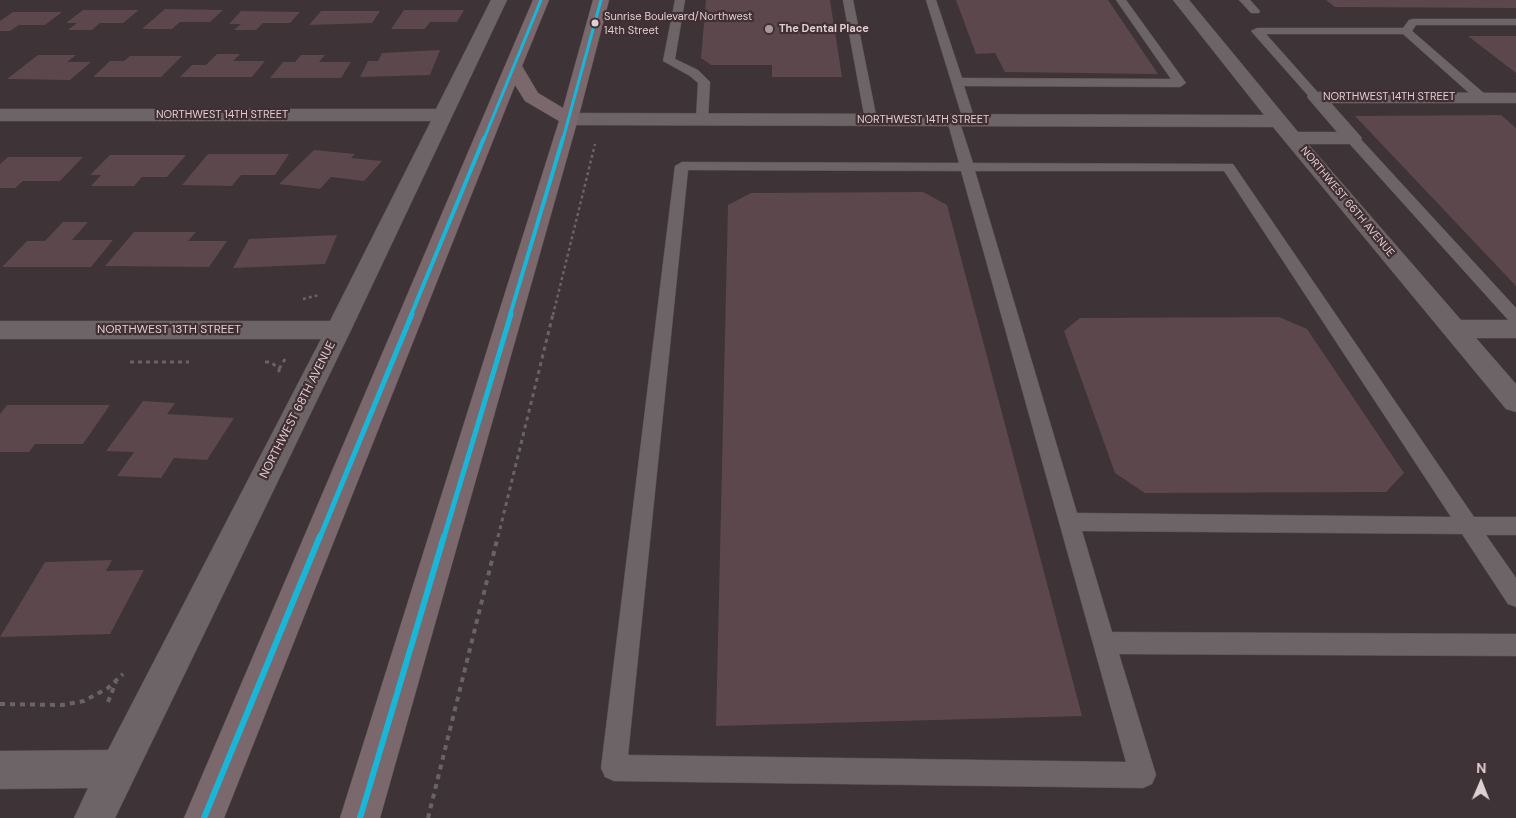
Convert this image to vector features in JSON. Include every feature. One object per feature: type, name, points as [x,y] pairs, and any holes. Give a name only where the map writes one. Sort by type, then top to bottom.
[{"type":"highway","points":[[204,818],[541,0]]},
{"type":"highway","points":[[360,818],[569,119],[601,0]]},
{"type":"highway","points":[[514,67],[531,97],[569,119]]},
{"type":"street","name":"NORTHWEST 68TH AVENUE","points":[[94,818],[338,330],[499,0]]},
{"type":"street","name":"NORTHWEST 66TH AVENUE","points":[[1181,0],[1292,138],[1516,402]]},
{"type":"street","name":"NORTHWEST 14TH STREET","points":[[1316,97],[1516,98]]},
{"type":"street","name":"NORTHWEST 14TH STREET","points":[[1316,97],[1352,138]]},
{"type":"street","name":"NORTHWEST 14TH STREET","points":[[0,115],[443,115]]},
{"type":"street","name":"NORTHWEST 14TH STREET","points":[[569,119],[1278,120]]},
{"type":"street","points":[[1292,138],[1352,138]]},
{"type":"street","points":[[1455,329],[1516,329]]},
{"type":"street","name":"NORTHWEST 13TH STREET","points":[[0,330],[338,330]]},
{"type":"street","points":[[0,770],[118,769]]},
{"type":"lane","points":[[680,0],[669,61],[694,74],[704,82],[702,119]]},
{"type":"lane","points":[[848,0],[871,120]]},
{"type":"lane","points":[[931,0],[957,82],[967,167],[1143,775],[614,768],[682,166],[967,167],[1228,167],[1516,597]]},
{"type":"lane","points":[[957,82],[1180,83],[1121,0]]},
{"type":"lane","points":[[1244,0],[1255,11]]},
{"type":"lane","points":[[1406,31],[1413,22],[1516,22]]},
{"type":"lane","points":[[1316,97],[1257,31],[1406,31],[1482,98]]},
{"type":"lane","points":[[1352,138],[1516,318]]},
{"type":"lane","points":[[1069,522],[1516,526]]},
{"type":"lane","points":[[1104,643],[1516,645]]},
{"type":"path","points":[[428,818],[591,164],[600,119]]},
{"type":"path","points":[[301,299],[323,293]]},
{"type":"path","points":[[130,362],[195,362]]},
{"type":"path","points":[[258,362],[271,362],[279,369],[279,376]]},
{"type":"path","points":[[0,704],[62,705],[84,701],[108,688],[130,668]]},
{"type":"building","name":"The Dental Place","points":[[706,0],[830,0],[842,77],[772,77],[772,65],[711,65],[701,58]]},
{"type":"building","points":[[956,0],[1108,0],[1158,74],[1005,72],[995,53],[976,54]]},
{"type":"building","points":[[1326,0],[1516,0],[1516,8],[1335,7]]},
{"type":"building","points":[[165,9],[223,10],[210,22],[180,22],[172,29],[142,29]]},
{"type":"building","points":[[83,10],[139,10],[123,23],[100,23],[92,30],[68,30],[77,23],[66,23]]},
{"type":"building","points":[[404,10],[464,10],[457,22],[430,22],[425,29],[391,29]]},
{"type":"building","points":[[241,11],[300,12],[290,23],[263,23],[256,30],[234,30],[241,24],[229,24]]},
{"type":"building","points":[[321,11],[380,11],[372,23],[309,25]]},
{"type":"building","points":[[13,12],[62,12],[45,25],[19,25],[10,31],[0,31],[0,21]]},
{"type":"building","points":[[1468,36],[1516,36],[1516,73]]},
{"type":"building","points":[[440,50],[430,75],[360,77],[368,61],[378,61],[382,53]]},
{"type":"building","points":[[217,54],[240,54],[233,61],[265,61],[252,77],[180,77],[192,65],[206,65]]},
{"type":"building","points":[[38,55],[76,55],[67,62],[91,62],[70,80],[7,79]]},
{"type":"building","points":[[301,55],[325,55],[319,62],[351,62],[341,78],[270,78],[283,62],[295,62]]},
{"type":"building","points":[[130,56],[182,56],[161,77],[93,77],[110,61],[124,61]]},
{"type":"building","points":[[1501,115],[1516,128],[1516,286],[1355,116]]},
{"type":"building","points":[[314,150],[355,154],[351,158],[382,161],[364,181],[331,177],[320,189],[279,184]]},
{"type":"building","points":[[208,154],[289,154],[275,175],[241,175],[232,186],[182,185]]},
{"type":"building","points":[[110,155],[186,155],[167,177],[142,177],[134,186],[91,186],[101,175],[90,175]]},
{"type":"building","points":[[8,157],[83,157],[60,181],[23,181],[15,188],[0,188],[0,164]]},
{"type":"building","points":[[923,192],[947,205],[1082,716],[716,726],[728,205],[751,193]]},
{"type":"building","points":[[63,222],[88,222],[72,240],[113,240],[91,267],[2,267],[27,241],[45,241]]},
{"type":"building","points":[[134,232],[196,232],[188,241],[227,241],[209,267],[105,266]]},
{"type":"building","points":[[337,235],[325,264],[233,268],[249,239]]},
{"type":"building","points":[[1279,317],[1307,329],[1404,473],[1386,492],[1145,493],[1115,473],[1064,331],[1080,318]]},
{"type":"building","points":[[143,401],[175,403],[167,414],[234,418],[207,460],[174,458],[161,478],[117,476],[134,452],[106,451]]},
{"type":"building","points":[[7,405],[110,405],[83,444],[35,444],[29,452],[0,452],[0,414]]},
{"type":"building","points":[[112,560],[106,571],[144,570],[110,634],[0,637],[45,562]]},
{"type":"transit line","points":[[204,818],[541,0]]},
{"type":"transit line","points":[[360,818],[569,119],[601,0]]},
{"type":"place","name":"Sunrise Boulevard/Northwest 14th Street","points":[[595,23]]},
{"type":"place","name":"The Dental Place","points":[[769,29]]}]
